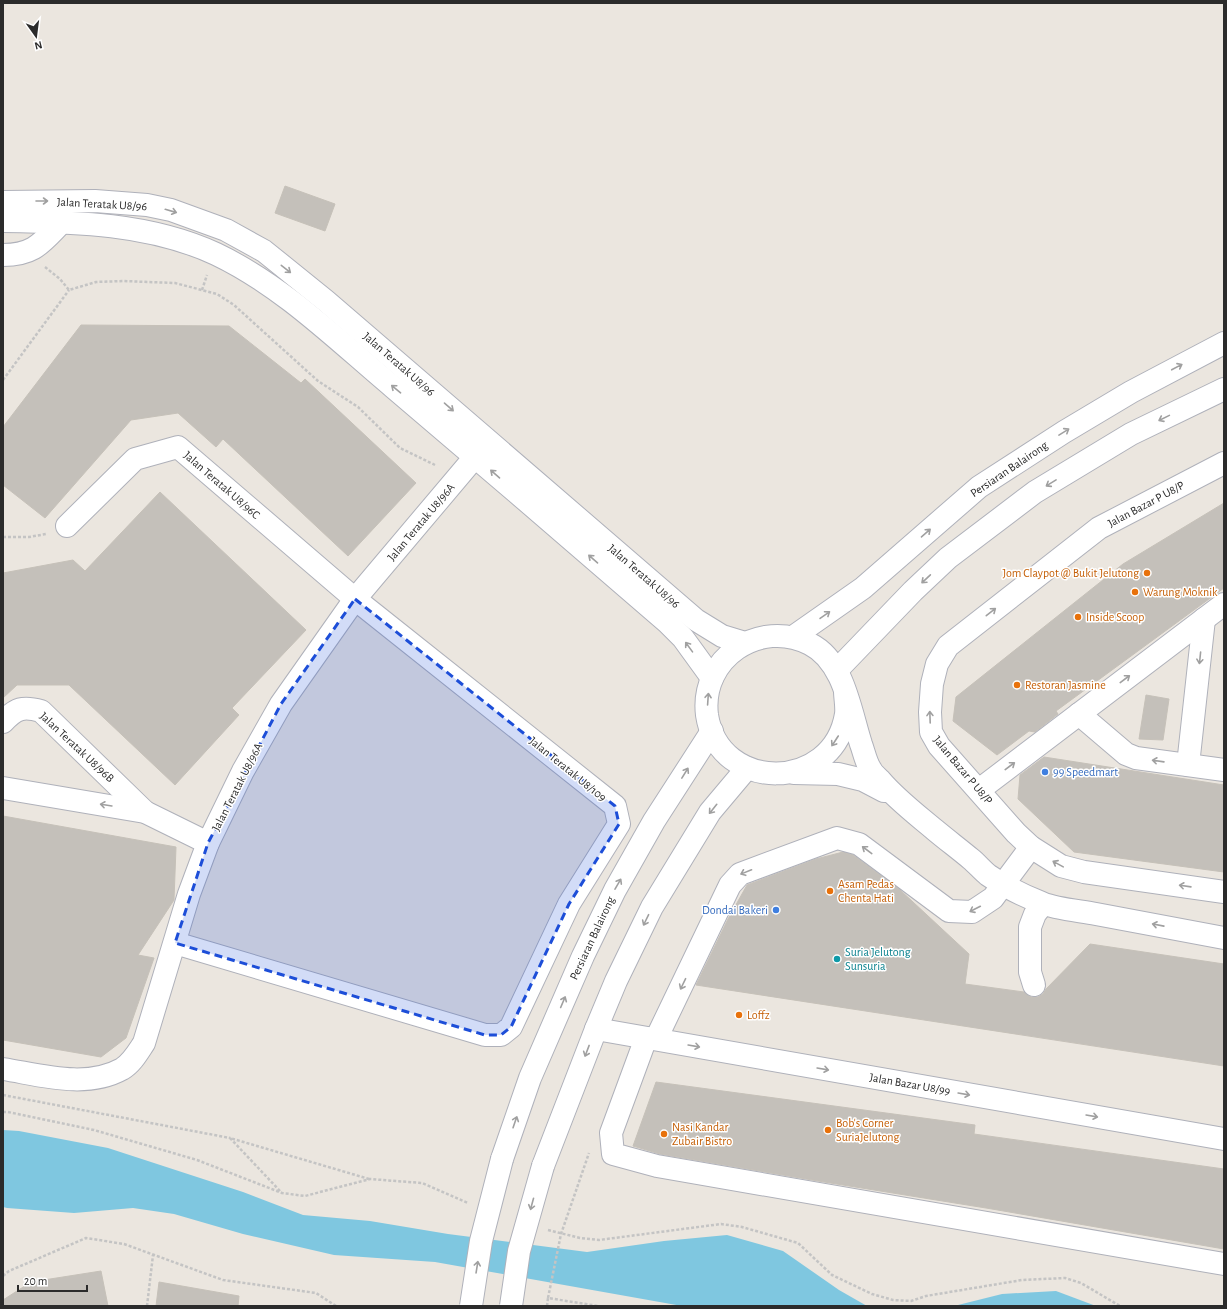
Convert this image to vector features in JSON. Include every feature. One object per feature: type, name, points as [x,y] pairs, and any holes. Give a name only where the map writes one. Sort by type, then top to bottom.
[{"type":"street","name":"Jalan Teratak U8/96","points":[[3,202],[95,201],[147,205],[171,210],[226,230],[264,251],[326,300],[482,449],[668,623],[683,638],[712,678]]},
{"type":"street","name":"Jalan Teratak U8/96","points":[[3,221],[63,222],[128,228],[162,234],[215,254],[252,273],[289,299],[482,449],[696,620],[722,636],[745,643]]},
{"type":"street","points":[[10,255],[36,247],[63,222]]},
{"type":"street","name":"Persiaran Balairong","points":[[793,637],[863,588],[979,487],[1064,432],[1125,396],[1224,343]]},
{"type":"street","points":[[837,670],[913,591],[948,558],[1035,492],[1131,434],[1224,389]]},
{"type":"street","name":"Jalan Teratak U8/96C","points":[[67,526],[135,459],[178,447],[355,599]]},
{"type":"street","name":"Jalan Teratak U8/96A","points":[[3,1069],[73,1080],[98,1078],[123,1068],[136,1056],[144,1043],[189,894],[208,844],[243,771],[282,704],[355,599],[482,449]]},
{"type":"street","name":"Jalan Bazar P U8/P","points":[[1224,463],[1099,528],[948,646],[937,664],[932,684],[930,712],[931,732],[939,746],[1016,833],[1031,847],[1061,866],[1084,872],[1224,892]]},
{"type":"street","name":"Jalan Teratak U8/109","points":[[175,943],[485,1034],[501,1035],[511,1027],[569,904],[619,824],[614,806],[355,599]]},
{"type":"street","points":[[979,790],[1224,604]]},
{"type":"street","points":[[1188,765],[1204,619]]},
{"type":"street","points":[[894,796],[857,778],[838,774],[768,774],[747,768],[732,759],[720,746],[712,731],[707,714],[707,695],[712,678],[720,664],[732,652],[745,643],[761,637],[793,637],[811,644],[826,655],[837,670],[870,770],[894,796],[986,874],[1043,904],[1224,938]]},
{"type":"street","points":[[790,773],[811,766],[828,752],[840,734],[846,713],[845,691]]},
{"type":"street","name":"Jalan Teratak U8/96B","points":[[3,722],[10,714],[23,708],[31,708],[41,711],[144,812]]},
{"type":"street","points":[[1079,714],[1126,754],[1136,758],[1224,770]]},
{"type":"street","name":"Persiaran Balairong","points":[[471,1306],[481,1241],[502,1159],[530,1078],[583,956],[615,890],[654,822],[712,731]]},
{"type":"street","points":[[511,1306],[519,1251],[543,1166],[616,981],[652,907],[710,812],[747,768]]},
{"type":"street","name":"Jalan Teratak U8/96B","points":[[3,788],[144,812],[208,844]]},
{"type":"street","points":[[1031,847],[993,898],[972,912],[949,911],[859,844],[837,838],[740,874],[730,885],[651,1038],[611,1133],[613,1154],[657,1166],[1224,1264]]},
{"type":"street","points":[[1034,985],[1030,972],[1030,927],[1043,904]]},
{"type":"street","name":"Jalan Bazar U8/99","points":[[596,1029],[1224,1139]]},
{"type":"path","points":[[10,255],[39,262],[69,290]]},
{"type":"path","points":[[3,380],[69,290],[96,282],[123,281],[175,283],[217,294],[234,305],[318,381],[358,407],[400,448],[435,465]]},
{"type":"path","points":[[3,537],[29,537],[56,532],[67,526]]},
{"type":"path","points":[[3,1095],[230,1138],[370,1179],[422,1183],[470,1204]]},
{"type":"path","points":[[3,1112],[94,1130],[197,1160],[282,1193],[305,1196],[370,1179]]},
{"type":"path","points":[[230,1138],[282,1193]]},
{"type":"path","points":[[547,1230],[580,1238],[600,1240],[721,1224],[742,1227],[798,1243],[832,1275],[872,1294],[892,1300],[911,1301],[926,1296],[1022,1280],[1066,1278],[1081,1283],[1120,1306]]},
{"type":"path","points":[[3,1276],[86,1238],[124,1244],[223,1280],[316,1293],[336,1306]]},
{"type":"path","points":[[547,1306],[559,1244]]},
{"type":"path","points":[[147,1306],[153,1255]]},
{"type":"path","points":[[548,1298],[598,1306]]},
{"type":"highlighted area","points":[[355,599],[615,806],[619,824],[569,904],[511,1027],[501,1035],[485,1035],[175,943],[208,843],[281,704]]},
{"type":"water","points":[[3,1130],[19,1131],[108,1148],[243,1192],[303,1215],[370,1221],[448,1234],[587,1252],[664,1241],[727,1235],[783,1251],[839,1290],[867,1306],[682,1306],[435,1262],[334,1255],[243,1234],[174,1214],[133,1208],[74,1213],[7,1208],[3,1207]]},
{"type":"water","points":[[1056,1291],[1096,1306],[954,1306],[1002,1294]]},
{"type":"building","points":[[285,186],[335,204],[325,231],[275,213]]},
{"type":"building","points":[[81,325],[229,326],[301,383],[305,379],[416,483],[348,556],[223,439],[216,447],[178,413],[131,420],[45,518],[3,485],[3,427]]},
{"type":"building","points":[[160,492],[306,630],[232,708],[239,715],[175,785],[69,685],[17,685],[3,698],[3,573],[73,560],[85,571]]},
{"type":"building","points":[[1224,503],[1224,588],[1056,711],[1058,714],[1035,732],[1029,731],[997,755],[953,721],[956,697],[1123,564]]},
{"type":"building","points":[[1146,695],[1169,699],[1163,740],[1139,739]]},
{"type":"building","points":[[1044,757],[1224,785],[1224,872],[1074,852],[1018,799],[1020,775]]},
{"type":"building","points":[[3,816],[176,847],[174,900],[138,955],[154,958],[126,1038],[101,1057],[3,1040]]},
{"type":"building","name":"Suria Jelutong Sunsuria","points":[[843,852],[853,855],[899,889],[969,954],[965,984],[1024,992],[1031,997],[1038,997],[1043,994],[1046,989],[1090,944],[1224,964],[1224,1066],[696,985],[728,919],[747,885],[816,859]]},
{"type":"building","points":[[656,1082],[975,1125],[974,1134],[1224,1169],[1224,1249],[660,1154],[633,1146]]},
{"type":"building","points":[[101,1271],[108,1306],[3,1306],[3,1300],[31,1282]]},
{"type":"building","points":[[159,1282],[239,1296],[238,1306],[156,1306]]},
{"type":"place","name":"Jom Claypot @ Bukit Jelutong","points":[[1147,573]]},
{"type":"place","name":"Warung Moknik","points":[[1135,592]]},
{"type":"place","name":"Inside Scoop","points":[[1078,617]]},
{"type":"place","name":"Restoran Jasmine","points":[[1017,685]]},
{"type":"place","name":"99 Speedmart","points":[[1045,772]]},
{"type":"place","name":"Asam Pedas Chenta Hati","points":[[830,891]]},
{"type":"place","name":"Dondai Bakeri","points":[[776,910]]},
{"type":"place","name":"Suria Jelutong Sunsuria","points":[[837,959]]},
{"type":"place","name":"Loffz","points":[[739,1015]]},
{"type":"place","name":"Bob's Corner SuriaJelutong","points":[[828,1130]]},
{"type":"place","name":"Nasi Kandar Zubair Bistro","points":[[664,1134]]}]
